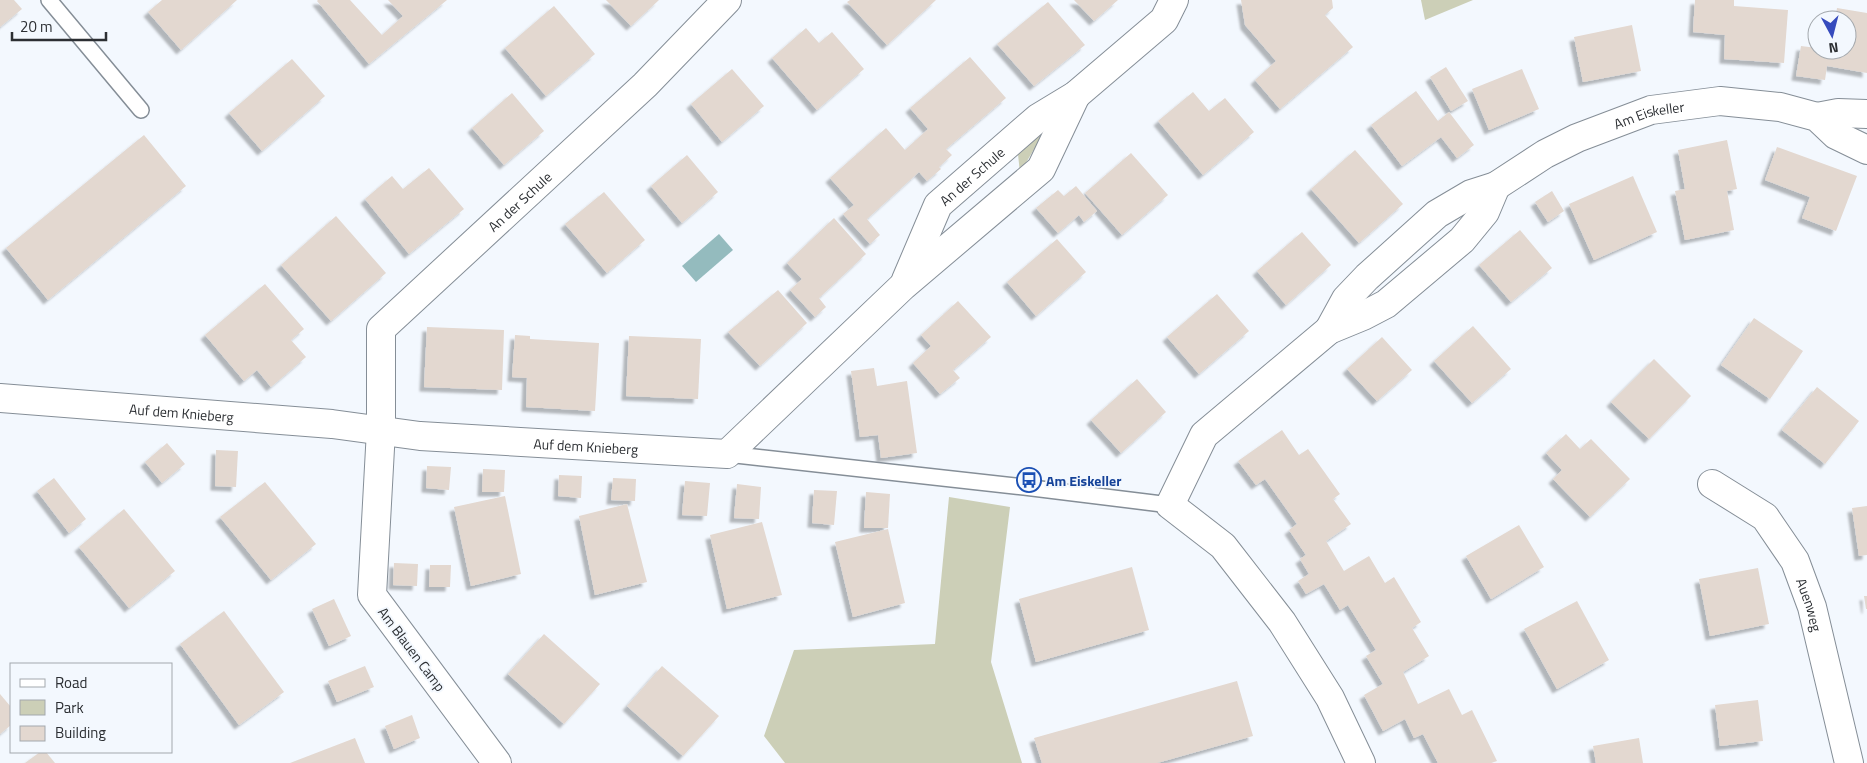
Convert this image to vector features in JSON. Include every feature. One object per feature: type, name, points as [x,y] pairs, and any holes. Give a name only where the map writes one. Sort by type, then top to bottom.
[{"type":"street","name":"An der Schule","points":[[381,430],[381,329],[645,85],[727,0]]},
{"type":"street","name":"An der Schule","points":[[903,286],[938,206],[1038,118],[1076,95],[1164,20],[1174,0]]},
{"type":"street","name":"An der Schule","points":[[727,454],[903,286],[1041,169],[1076,95]]},
{"type":"street","name":"Am Eiskeller","points":[[1329,330],[1346,299],[1437,214],[1471,194],[1496,186],[1545,154],[1576,138],[1651,110],[1720,101],[1780,107],[1817,118],[1836,134],[1867,150]]},
{"type":"street","name":"Am Eiskeller","points":[[1817,118],[1838,113],[1867,114]]},
{"type":"street","name":"Am Eiskeller","points":[[1170,505],[1204,435],[1329,330],[1386,304],[1462,240],[1485,212],[1496,186]]},
{"type":"street","name":"Auf dem Knieberg","points":[[0,398],[332,424],[420,436],[727,454]]},
{"type":"street","name":"Am Blauen Camp","points":[[381,430],[372,596],[497,763]]},
{"type":"street","name":"Auenweg","points":[[1712,484],[1765,518],[1795,561],[1812,607],[1845,762]]},
{"type":"street","points":[[1170,505],[1223,546],[1282,622],[1330,698],[1361,763]]},
{"type":"lane","points":[[50,0],[141,110]]},
{"type":"lane","name":"Auf dem Knieberg","points":[[727,454],[1170,505]]},
{"type":"green space","points":[[1421,0],[1473,0],[1425,20]]},
{"type":"green space","points":[[1047,127],[1020,173],[1017,145]]},
{"type":"green space","points":[[949,497],[1010,507],[991,662],[1022,763],[785,763],[764,736],[794,650],[935,644]]},
{"type":"water","points":[[719,234],[733,250],[696,282],[682,266]]},
{"type":"building","points":[[0,0],[14,0],[22,9],[0,27]]},
{"type":"building","points":[[162,0],[237,0],[181,50],[148,12]]},
{"type":"building","points":[[318,0],[350,0],[382,35],[403,16],[388,0],[447,0],[369,64]]},
{"type":"building","points":[[606,0],[659,0],[631,26]]},
{"type":"building","points":[[850,0],[936,0],[887,45],[847,2]]},
{"type":"building","points":[[1074,0],[1118,0],[1094,21]]},
{"type":"building","points":[[1241,0],[1332,0],[1333,8],[1325,15],[1353,47],[1280,109],[1255,80],[1276,61],[1245,25]]},
{"type":"building","points":[[1695,0],[1734,0],[1734,6],[1788,10],[1784,63],[1724,59],[1725,35],[1693,32]]},
{"type":"building","points":[[1048,2],[1085,45],[1034,86],[997,44]]},
{"type":"building","points":[[554,6],[595,54],[546,96],[505,48]]},
{"type":"building","points":[[1857,11],[1867,13],[1867,73],[1827,66],[1825,80],[1796,76],[1801,46],[1807,47],[1807,60],[1857,60]]},
{"type":"building","points":[[1632,25],[1641,71],[1583,82],[1574,37]]},
{"type":"building","points":[[806,28],[819,43],[832,32],[864,69],[817,110],[772,58]]},
{"type":"building","points":[[970,57],[1006,98],[946,149],[952,155],[939,167],[941,169],[927,181],[919,172],[867,219],[880,235],[870,244],[843,214],[854,205],[830,178],[886,128],[905,150],[928,129],[910,108]]},
{"type":"building","points":[[292,59],[325,96],[262,151],[229,113]]},
{"type":"building","points":[[1446,67],[1468,101],[1451,111],[1430,77]]},
{"type":"building","points":[[732,69],[764,106],[722,142],[691,104]]},
{"type":"building","points":[[1522,69],[1539,109],[1489,130],[1472,89]]},
{"type":"building","points":[[1416,91],[1438,121],[1449,112],[1474,145],[1457,158],[1441,137],[1402,166],[1371,125]]},
{"type":"building","points":[[1193,92],[1209,111],[1225,98],[1254,132],[1203,175],[1158,121]]},
{"type":"building","points":[[512,93],[544,131],[504,165],[472,128]]},
{"type":"building","points":[[144,135],[186,186],[48,300],[6,248]]},
{"type":"building","points":[[1727,140],[1737,189],[1727,191],[1734,230],[1685,240],[1675,191],[1685,189],[1678,150]]},
{"type":"building","points":[[1777,147],[1857,176],[1836,231],[1802,218],[1810,197],[1765,180]]},
{"type":"building","points":[[1355,150],[1403,204],[1359,243],[1311,189]]},
{"type":"building","points":[[1131,153],[1168,195],[1122,235],[1085,193]]},
{"type":"building","points":[[687,155],[718,192],[682,223],[651,186]]},
{"type":"building","points":[[429,168],[464,209],[409,254],[365,199],[392,176],[403,189]]},
{"type":"building","points":[[1633,176],[1657,232],[1594,260],[1569,204]]},
{"type":"building","points":[[1076,186],[1097,211],[1084,222],[1079,215],[1058,233],[1036,208],[1058,190],[1064,196]]},
{"type":"building","points":[[1552,191],[1564,211],[1548,222],[1535,202]]},
{"type":"building","points":[[604,192],[645,240],[607,273],[565,224]]},
{"type":"building","points":[[336,216],[386,273],[331,321],[281,265]]},
{"type":"building","points":[[834,218],[866,254],[819,298],[826,307],[815,317],[790,290],[802,279],[787,263]]},
{"type":"building","points":[[1520,230],[1552,268],[1511,302],[1479,265]]},
{"type":"building","points":[[1302,232],[1331,265],[1286,305],[1257,271]]},
{"type":"building","points":[[1057,239],[1086,272],[1036,316],[1007,282]]},
{"type":"building","points":[[265,284],[304,329],[291,340],[306,357],[271,387],[257,370],[244,381],[205,335]]},
{"type":"building","points":[[778,290],[807,323],[760,366],[728,332]]},
{"type":"building","points":[[1217,294],[1249,331],[1199,374],[1167,337]]},
{"type":"building","points":[[958,301],[991,337],[953,370],[960,378],[940,394],[913,363],[931,346],[921,335]]},
{"type":"building","points":[[1754,318],[1803,351],[1770,399],[1721,365]]},
{"type":"building","points":[[1473,326],[1511,369],[1472,403],[1434,361]]},
{"type":"building","points":[[427,327],[504,330],[502,390],[424,387]]},
{"type":"building","points":[[515,335],[530,336],[530,339],[599,343],[595,411],[526,407],[527,378],[512,377]]},
{"type":"building","points":[[629,336],[701,339],[698,399],[626,396]]},
{"type":"building","points":[[1382,337],[1412,370],[1377,401],[1347,369]]},
{"type":"building","points":[[1654,359],[1691,396],[1649,439],[1611,402]]},
{"type":"building","points":[[874,368],[877,386],[907,381],[917,453],[881,458],[878,435],[860,437],[851,371]]},
{"type":"building","points":[[1137,379],[1166,412],[1121,453],[1091,420]]},
{"type":"building","points":[[1817,387],[1859,421],[1825,464],[1782,430]]},
{"type":"building","points":[[1282,430],[1299,455],[1308,449],[1340,494],[1333,499],[1351,524],[1326,541],[1344,571],[1369,556],[1385,583],[1394,577],[1421,622],[1412,628],[1429,656],[1403,672],[1418,704],[1449,689],[1462,715],[1472,710],[1497,761],[1491,763],[1438,763],[1423,734],[1414,738],[1405,719],[1383,731],[1364,695],[1383,684],[1366,656],[1376,650],[1348,605],[1340,610],[1324,584],[1306,594],[1298,581],[1309,574],[1300,559],[1306,555],[1289,530],[1297,524],[1265,479],[1256,485],[1238,461]]},
{"type":"building","points":[[1566,434],[1580,449],[1591,439],[1630,479],[1590,517],[1553,479],[1562,470],[1546,453]]},
{"type":"building","points":[[167,443],[185,464],[162,483],[145,462]]},
{"type":"building","points":[[216,450],[238,451],[236,487],[215,486]]},
{"type":"building","points":[[427,466],[451,467],[449,490],[426,488]]},
{"type":"building","points":[[483,469],[505,470],[504,492],[482,492]]},
{"type":"building","points":[[559,475],[582,476],[581,498],[558,496]]},
{"type":"building","points":[[54,478],[86,519],[69,533],[37,491]]},
{"type":"building","points":[[613,478],[636,479],[635,501],[611,500]]},
{"type":"building","points":[[685,481],[710,483],[707,516],[682,515]]},
{"type":"building","points":[[265,482],[316,544],[271,580],[220,517]]},
{"type":"building","points":[[737,484],[761,487],[759,519],[734,518]]},
{"type":"building","points":[[814,490],[837,491],[834,525],[812,523]]},
{"type":"building","points":[[866,492],[890,494],[888,528],[864,528]]},
{"type":"building","points":[[505,496],[521,574],[471,586],[454,507]]},
{"type":"building","points":[[627,504],[647,582],[595,595],[579,516]]},
{"type":"building","points":[[1867,506],[1867,555],[1859,556],[1852,508]]},
{"type":"building","points":[[124,509],[175,571],[129,608],[79,547]]},
{"type":"building","points":[[762,522],[782,595],[727,609],[710,535]]},
{"type":"building","points":[[1519,525],[1544,567],[1491,599],[1466,556]]},
{"type":"building","points":[[888,529],[905,603],[853,617],[835,542]]},
{"type":"building","points":[[394,563],[418,564],[417,586],[393,585]]},
{"type":"building","points":[[430,565],[451,565],[450,587],[429,587]]},
{"type":"building","points":[[1132,567],[1149,630],[1036,662],[1019,599]]},
{"type":"building","points":[[1758,568],[1769,624],[1710,636],[1699,579]]},
{"type":"building","points":[[1864,596],[1867,596],[1867,609],[1866,609]]},
{"type":"building","points":[[334,599],[351,636],[329,646],[312,609]]},
{"type":"building","points":[[1577,601],[1609,660],[1557,689],[1524,629]]},
{"type":"building","points":[[224,611],[284,692],[239,725],[180,644]]},
{"type":"building","points":[[544,634],[600,684],[564,724],[508,674]]},
{"type":"building","points":[[365,666],[374,687],[337,702],[328,681]]},
{"type":"building","points":[[662,666],[719,716],[683,756],[627,706]]},
{"type":"building","points":[[1237,681],[1253,736],[1157,763],[1042,763],[1034,738]]},
{"type":"building","points":[[0,694],[10,706],[10,726],[0,734]]},
{"type":"building","points":[[1758,700],[1763,741],[1720,746],[1715,705]]},
{"type":"building","points":[[412,715],[420,738],[394,749],[385,726]]},
{"type":"building","points":[[355,738],[365,763],[290,763]]},
{"type":"building","points":[[1639,738],[1643,763],[1596,763],[1593,746]]},
{"type":"building","points":[[39,753],[47,753],[55,763],[25,763]]},
{"type":"place","name":"Am Eiskeller","points":[[1029,480]]}]
